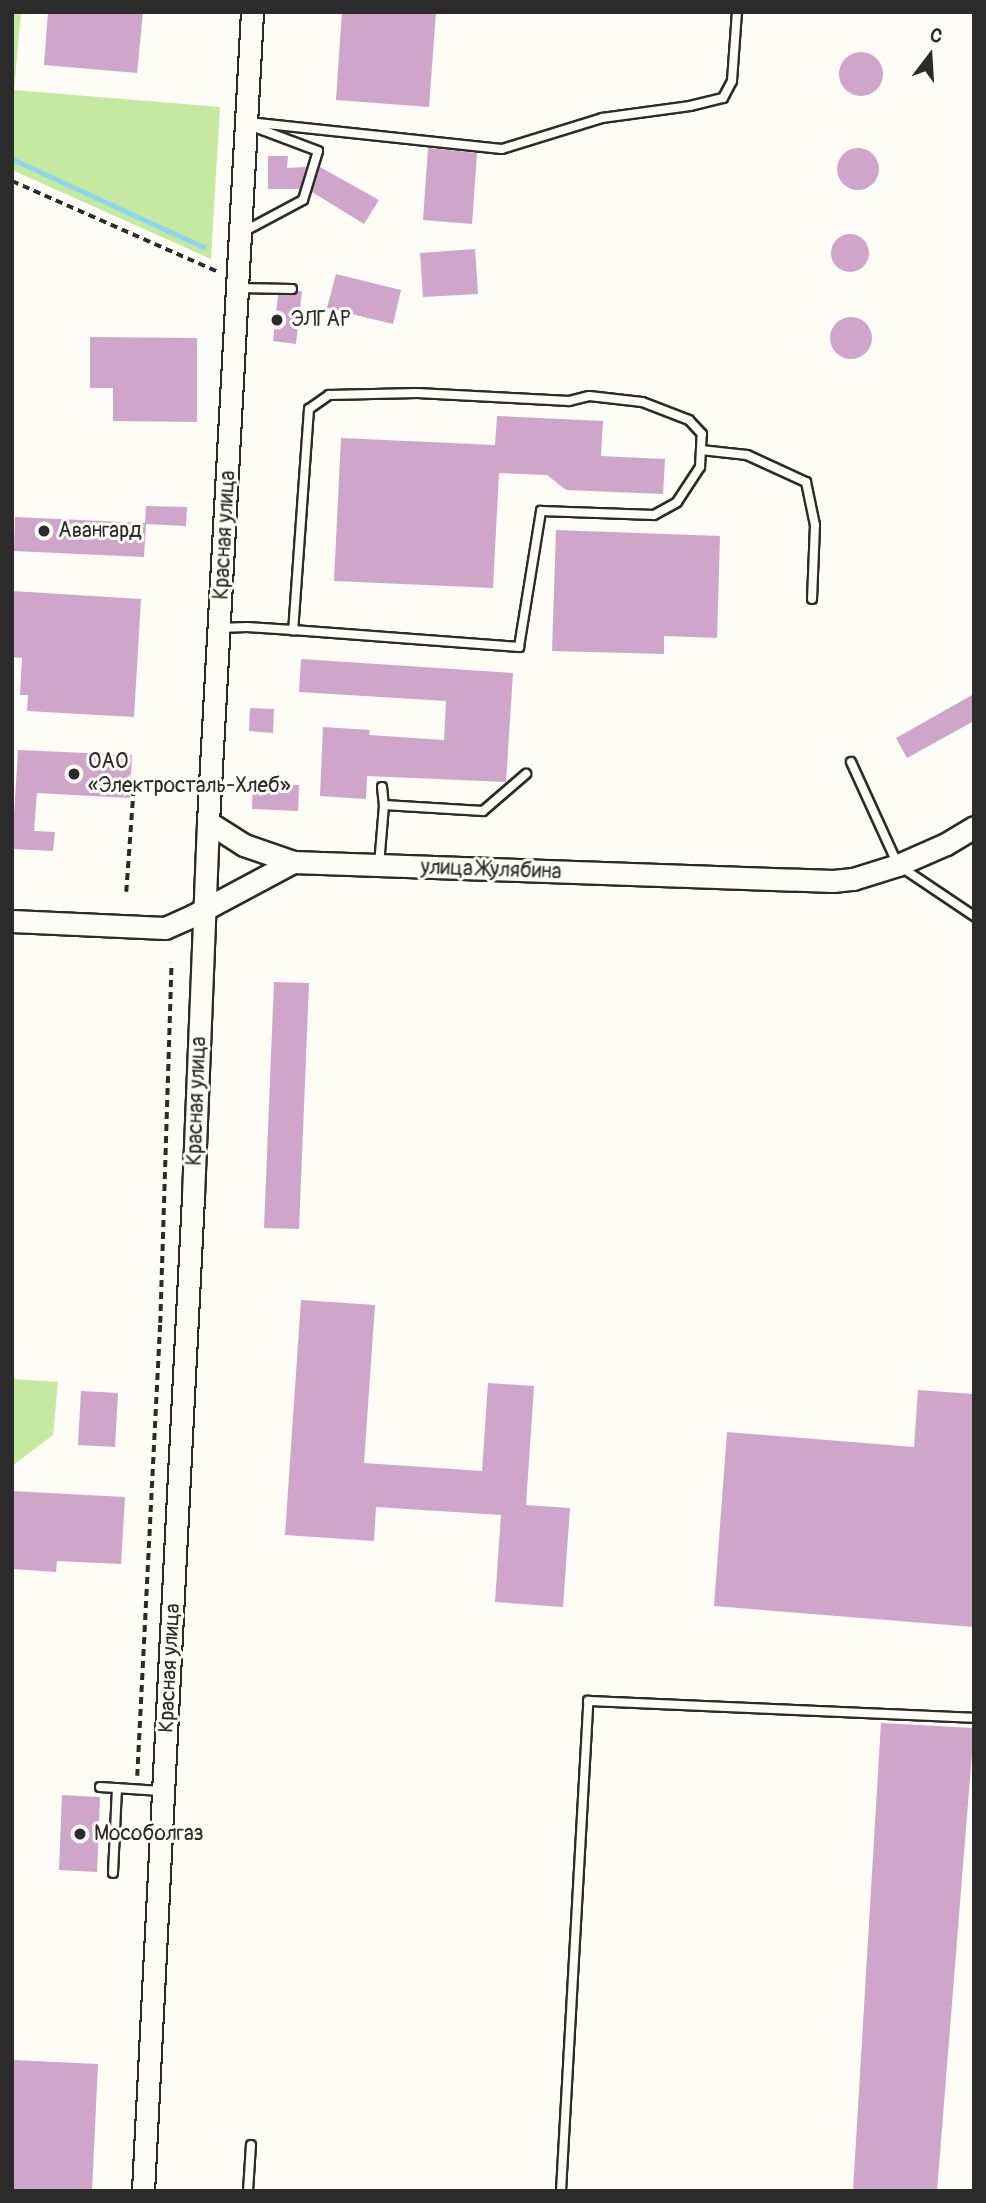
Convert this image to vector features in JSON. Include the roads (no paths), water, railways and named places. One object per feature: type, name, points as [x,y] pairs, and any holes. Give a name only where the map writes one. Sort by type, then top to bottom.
[{"type":"main road","name":"Красная улица","points":[[143,2191],[208,822],[252,12]]},
{"type":"main road","points":[[208,822],[244,845],[293,862]]},
{"type":"main road","name":"улица Жулябина","points":[[12,921],[165,928],[293,862],[796,882],[853,879],[898,865],[946,844],[974,827]]},
{"type":"lane","points":[[245,122],[502,149],[602,118],[723,98],[732,81],[737,12]]},
{"type":"lane","points":[[241,234],[303,200],[318,151],[245,122]]},
{"type":"lane","points":[[237,288],[292,289]]},
{"type":"lane","points":[[220,628],[293,630],[519,647],[541,511],[654,515],[677,502],[700,467],[702,434],[689,420],[642,402],[589,396],[569,401],[417,393],[329,394],[309,409],[293,630]]},
{"type":"lane","points":[[701,450],[747,455],[806,482],[815,524],[812,599]]},
{"type":"lane","points":[[851,762],[898,865],[974,916]]},
{"type":"lane","points":[[384,805],[483,811],[526,774]]},
{"type":"lane","points":[[379,865],[384,805],[382,787]]},
{"type":"lane","points":[[561,2191],[588,1701],[974,1718]]},
{"type":"lane","points":[[100,1787],[164,1791]]},
{"type":"lane","points":[[113,1873],[117,1788]]},
{"type":"lane","points":[[248,2191],[251,2145]]},
{"type":"waterway","points":[[12,159],[203,247]]},
{"type":"place","name":"ЭЛГАР","points":[[277,320]]},
{"type":"place","name":"Авангард","points":[[44,531]]},
{"type":"place","name":"ОАО «Электросталь-Хлеб»","points":[[74,774]]},
{"type":"place","name":"Мособолгаз","points":[[80,1834]]}]
